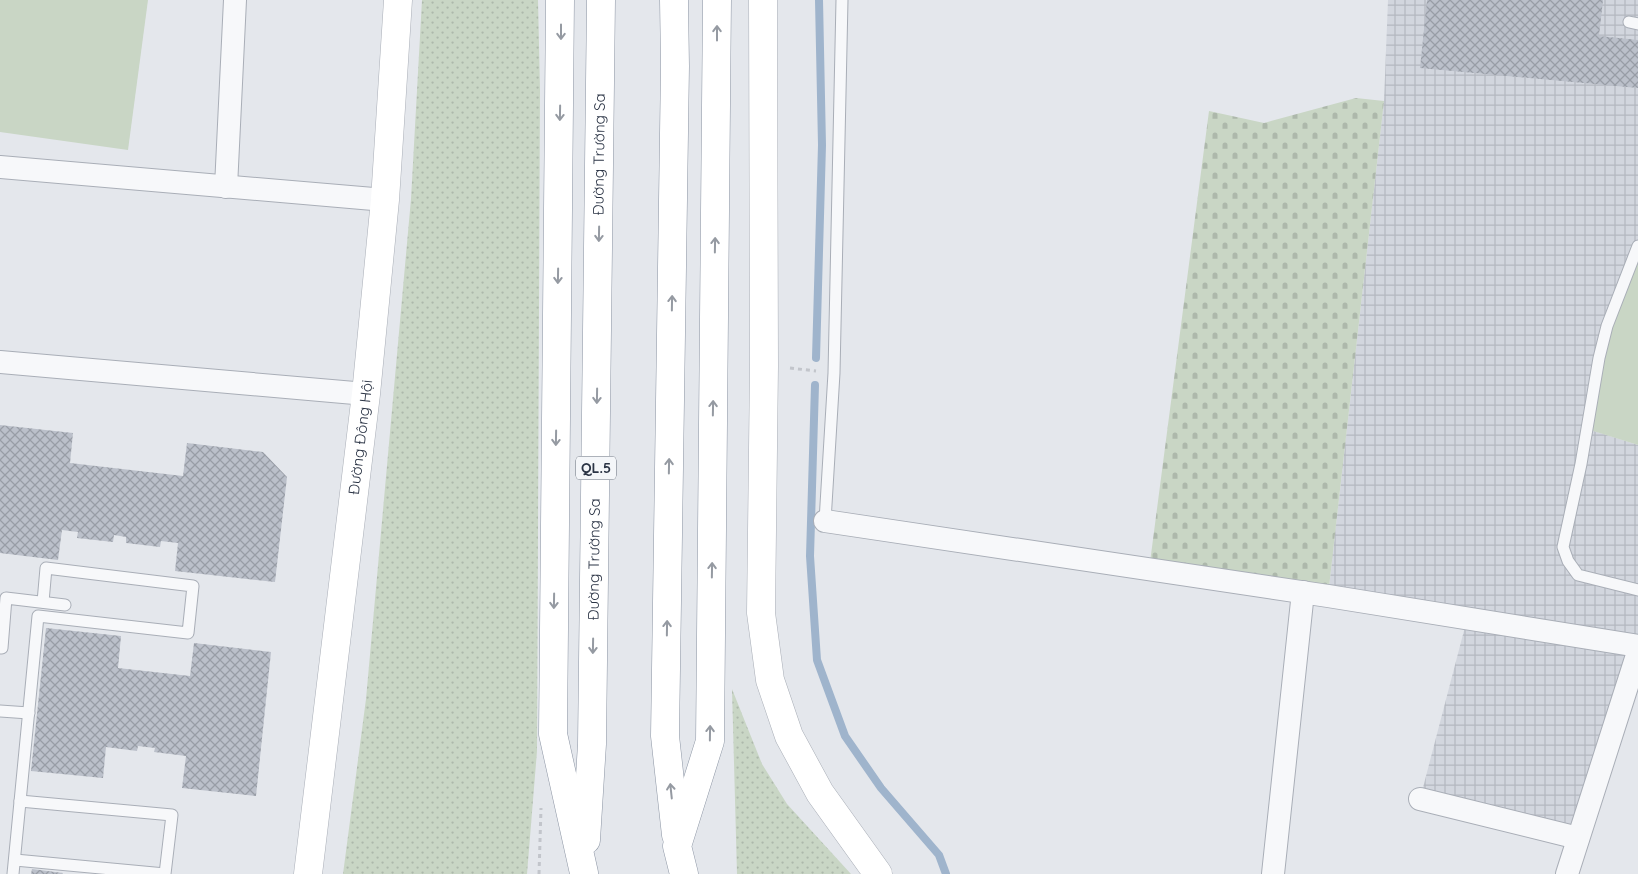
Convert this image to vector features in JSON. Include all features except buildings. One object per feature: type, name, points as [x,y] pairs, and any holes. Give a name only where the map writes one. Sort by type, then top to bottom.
[{"type":"main road","name":"Đường Đông Hội","points":[[308,874],[366,394],[385,200],[398,0]]},
{"type":"main road","points":[[560,0],[561,64],[553,734],[584,874]]},
{"type":"main road","name":"Đường Trường Sa","points":[[584,874],[592,744],[602,63],[601,0]]},
{"type":"main road","points":[[674,0],[675,66],[665,736],[677,846],[678,874]]},
{"type":"main road","points":[[684,874],[677,846],[710,741],[717,0]]},
{"type":"main road","points":[[763,0],[764,366],[761,613],[770,680],[789,736],[820,793],[878,874]]},
{"type":"street","points":[[226,187],[235,0]]},
{"type":"street","points":[[0,167],[385,200]]},
{"type":"street","points":[[0,362],[366,394]]},
{"type":"street","points":[[825,521],[1303,592],[1638,646]]},
{"type":"street","points":[[1273,874],[1303,592]]},
{"type":"street","points":[[1567,874],[1638,652]]},
{"type":"street","points":[[1420,799],[1578,838]]},
{"type":"lane","points":[[825,521],[834,373],[842,0]]},
{"type":"lane","points":[[1638,246],[1609,317],[1582,464],[1563,547],[1568,561],[1578,575],[1638,590]]},
{"type":"lane","points":[[14,874],[38,616],[188,633],[193,586],[46,568],[43,602]]},
{"type":"lane","points":[[0,648],[2,648],[3,598],[65,605]]},
{"type":"lane","points":[[0,710],[29,713]]},
{"type":"lane","points":[[15,860],[165,874],[172,815],[20,801]]},
{"type":"path","points":[[764,366],[834,373]]},
{"type":"shaded area","points":[[1388,0],[1638,0],[1638,252],[1588,429],[1638,445],[1638,652],[1578,838],[1420,799],[1467,619],[1328,596],[1384,101]]},
{"type":"green space","points":[[0,0],[148,0],[128,150],[0,132]]},
{"type":"green space","points":[[422,0],[538,0],[540,90],[537,751],[527,874],[343,874],[366,699],[411,199]]},
{"type":"green space","points":[[1356,98],[1384,101],[1328,596],[1149,570],[1209,111],[1264,123]]},
{"type":"green space","points":[[1638,250],[1638,445],[1587,429],[1609,317]]},
{"type":"green space","points":[[732,689],[762,764],[787,804],[851,874],[737,874]]},
{"type":"waterway","points":[[816,358],[822,145],[819,0]]},
{"type":"waterway","points":[[815,385],[810,556],[817,660],[845,736],[881,788],[939,855],[946,874]]}]
